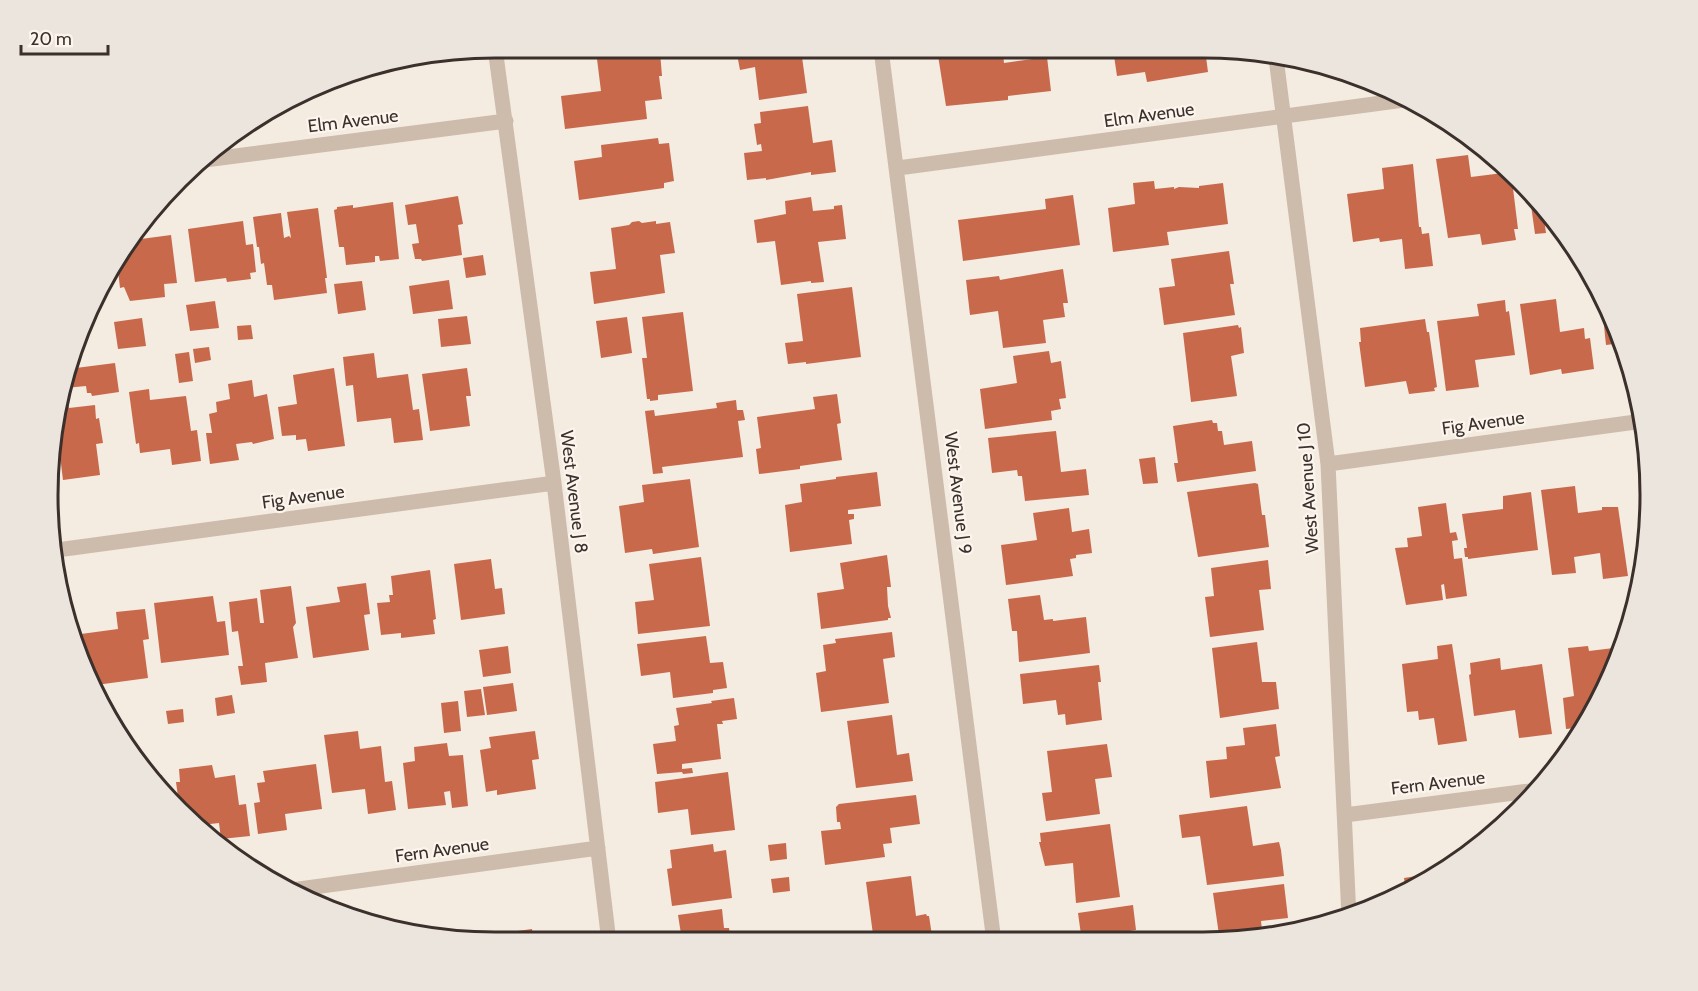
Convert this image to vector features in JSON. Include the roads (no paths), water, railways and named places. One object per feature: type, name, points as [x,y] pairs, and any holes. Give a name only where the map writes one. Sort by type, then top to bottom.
[{"type":"street","name":"West Avenue J 8","points":[[497,58],[554,483],[608,932]]},
{"type":"street","name":"West Avenue J 9","points":[[882,58],[993,932]]},
{"type":"street","name":"West Avenue J 10","points":[[1277,65],[1328,464],[1349,907]]},
{"type":"street","name":"Elm Avenue","points":[[898,168],[1391,102]]},
{"type":"street","name":"Elm Avenue","points":[[218,158],[506,121]]},
{"type":"street","name":"Fig Avenue","points":[[1328,464],[1633,422]]},
{"type":"street","name":"Fig Avenue","points":[[62,549],[554,483]]},
{"type":"street","name":"Fern Avenue","points":[[1345,815],[1524,792]]},
{"type":"street","name":"Fern Avenue","points":[[305,888],[598,848]]}]
